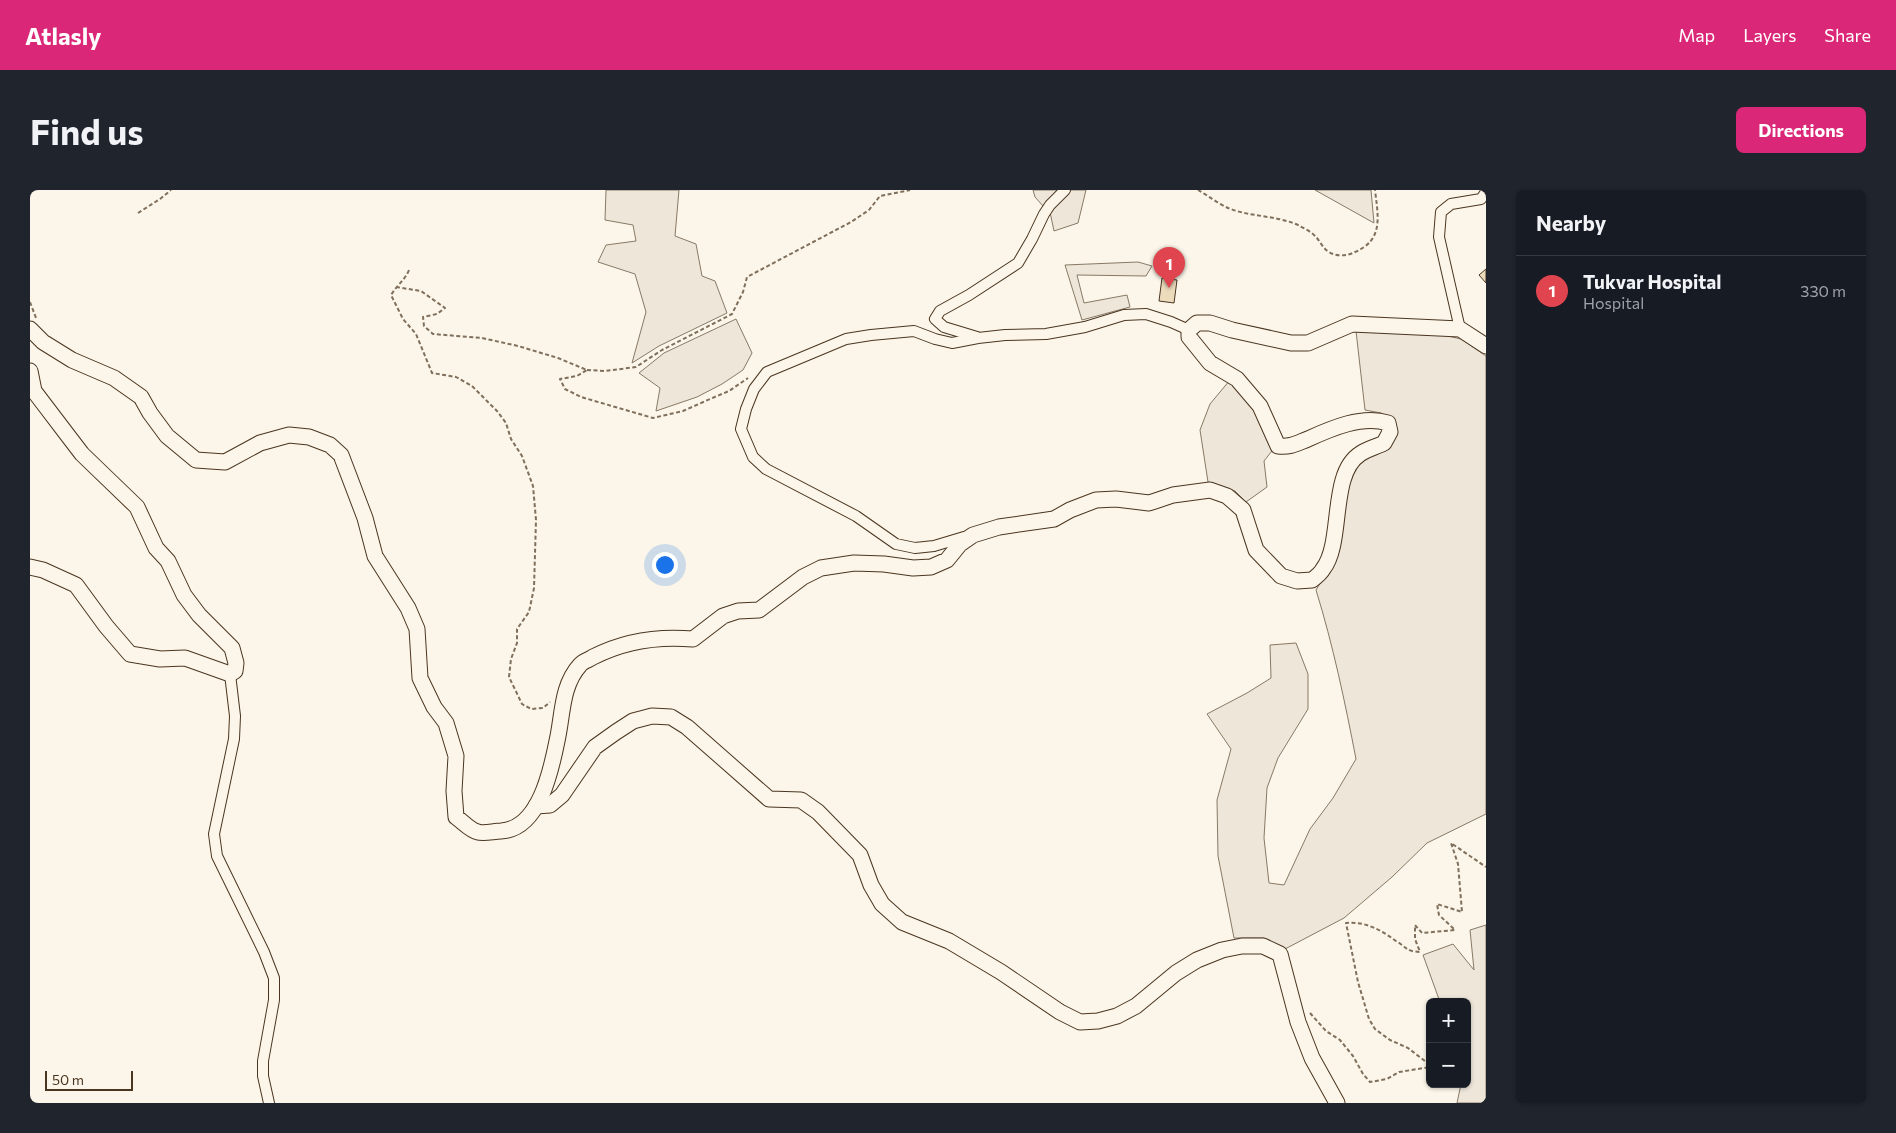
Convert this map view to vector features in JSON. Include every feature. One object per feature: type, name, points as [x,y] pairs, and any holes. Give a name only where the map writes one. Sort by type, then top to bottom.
[{"type":"main road","points":[[30,329],[43,342],[72,360],[114,378],[141,397],[167,436],[196,460],[225,462],[260,443],[289,435],[309,437],[330,446],[341,455],[354,484],[375,556],[408,608],[417,629],[420,678],[434,707],[446,723],[456,756],[454,792],[456,817],[477,832],[507,831],[520,826],[536,806],[551,764],[570,679],[581,663],[608,649],[631,643],[672,637],[693,639],[723,616],[738,611],[759,610],[803,577],[821,568],[854,563],[884,564],[913,568],[930,567],[947,560],[960,544],[973,535],[999,527],[1054,519],[1070,510],[1096,500],[1116,499],[1149,503],[1173,496],[1210,490],[1227,496],[1243,510],[1256,550],[1281,576],[1297,581],[1312,580],[1324,569],[1330,554],[1342,484],[1348,467],[1359,454],[1384,443],[1390,432],[1388,423],[1377,419],[1354,422],[1290,447],[1278,446],[1260,406],[1237,378],[1210,363],[1189,337],[1189,330],[1197,323],[1210,323],[1232,330],[1291,343],[1308,343],[1352,324],[1460,329],[1486,346]]},
{"type":"main road","points":[[30,371],[34,391],[82,454],[137,507],[153,542],[168,561],[184,595],[199,615],[232,648],[236,663],[235,671],[230,674],[185,658],[160,659],[130,654],[106,626],[76,585],[43,570],[30,567]]},
{"type":"main road","points":[[536,806],[550,806],[562,795],[595,747],[616,732],[633,721],[652,716],[671,717],[687,727],[769,799],[801,800],[818,812],[860,855],[871,886],[882,904],[902,922],[949,941],[1001,972],[1060,1012],[1080,1022],[1098,1021],[1130,1010],[1176,973],[1197,960],[1222,950],[1242,946],[1263,946],[1280,954],[1298,1022],[1312,1058],[1337,1103]]},
{"type":"street","points":[[978,338],[944,327],[936,319],[940,311],[969,295],[1018,263],[1044,214],[1065,190]]},
{"type":"street","points":[[1460,329],[1439,237],[1440,212],[1451,204],[1481,199],[1486,192]]},
{"type":"street","points":[[973,535],[934,546],[916,548],[896,544],[856,516],[766,469],[753,457],[745,443],[741,429],[754,389],[767,372],[846,339],[871,335],[914,331],[934,339],[952,343],[978,338],[1046,334],[1085,327],[1124,315],[1146,314],[1189,330]]},
{"type":"street","points":[[230,674],[236,716],[234,739],[214,834],[217,856],[264,952],[274,978],[274,1000],[263,1061],[263,1076],[269,1103]]},
{"type":"path","points":[[138,213],[171,190]]},
{"type":"path","points":[[395,287],[421,291],[445,308],[437,314],[423,317],[424,326],[433,334],[482,338],[518,346],[558,358],[587,370],[605,371],[636,367],[662,350],[732,314],[743,292],[747,276],[851,222],[869,210],[880,196],[910,190]]},
{"type":"path","points":[[1198,190],[1226,208],[1251,215],[1278,218],[1298,226],[1314,234],[1329,252],[1341,256],[1352,254],[1364,248],[1374,239],[1377,226],[1375,190]]},
{"type":"path","points":[[409,270],[406,278],[395,287],[391,295],[403,319],[416,334],[432,373],[456,377],[472,386],[498,411],[522,456],[532,486],[536,520],[534,588],[529,612],[517,629],[517,643],[510,659],[509,677],[522,704],[531,709],[543,708],[554,698],[566,694]]},
{"type":"path","points":[[587,370],[577,376],[560,379],[564,389],[581,397],[652,418],[683,411],[729,391],[747,379],[767,372]]},
{"type":"path","points":[[1426,1063],[1408,1048],[1390,1040],[1375,1029],[1369,1019],[1346,923],[1356,922],[1369,925],[1398,942],[1408,952],[1420,952],[1415,939],[1415,925],[1422,933],[1455,930],[1439,914],[1438,904],[1462,912],[1458,864],[1451,843],[1486,867]]},
{"type":"path","points":[[1308,1012],[1344,1045],[1370,1082],[1387,1079],[1399,1072],[1426,1067]]},
{"type":"shaded area","points":[[606,190],[679,190],[675,236],[696,244],[702,276],[715,281],[727,313],[659,346],[632,363],[646,312],[635,274],[598,262],[606,245],[636,241],[633,225],[605,220]]},
{"type":"shaded area","points":[[1033,190],[1058,190],[1043,206],[1035,197]]},
{"type":"shaded area","points":[[1071,190],[1086,190],[1078,223],[1054,231],[1050,212]]},
{"type":"shaded area","points":[[1315,190],[1371,190],[1374,223]]},
{"type":"shaded area","points":[[1138,262],[1152,266],[1146,276],[1077,275],[1084,303],[1127,295],[1130,307],[1082,320],[1065,265]]},
{"type":"shaded area","points":[[736,319],[752,353],[743,370],[697,397],[656,411],[660,388],[639,373],[664,353]]},
{"type":"shaded area","points":[[1356,331],[1435,333],[1461,339],[1486,356],[1486,814],[1427,843],[1392,877],[1344,918],[1285,949],[1264,938],[1234,938],[1218,856],[1217,800],[1231,749],[1207,714],[1271,678],[1270,645],[1296,643],[1308,674],[1308,709],[1278,758],[1267,788],[1264,838],[1269,883],[1284,885],[1310,829],[1333,798],[1356,759],[1348,716],[1316,590],[1327,572],[1347,482],[1355,466],[1391,426],[1381,413],[1365,410]]},
{"type":"shaded area","points":[[1230,380],[1254,405],[1275,447],[1264,461],[1267,487],[1246,502],[1235,491],[1208,482],[1200,430],[1210,404]]},
{"type":"shaded area","points":[[1486,925],[1486,1103],[1457,1103],[1460,1088],[1471,1088],[1471,998],[1439,998],[1423,955],[1453,944],[1474,970],[1470,930]]},
{"type":"building","points":[[1486,269],[1486,283],[1479,275]]},
{"type":"building","points":[[1162,278],[1177,280],[1174,303],[1159,301]]},
{"type":"place","name":"Tukvar Hospital","points":[[1169,288]]}]
